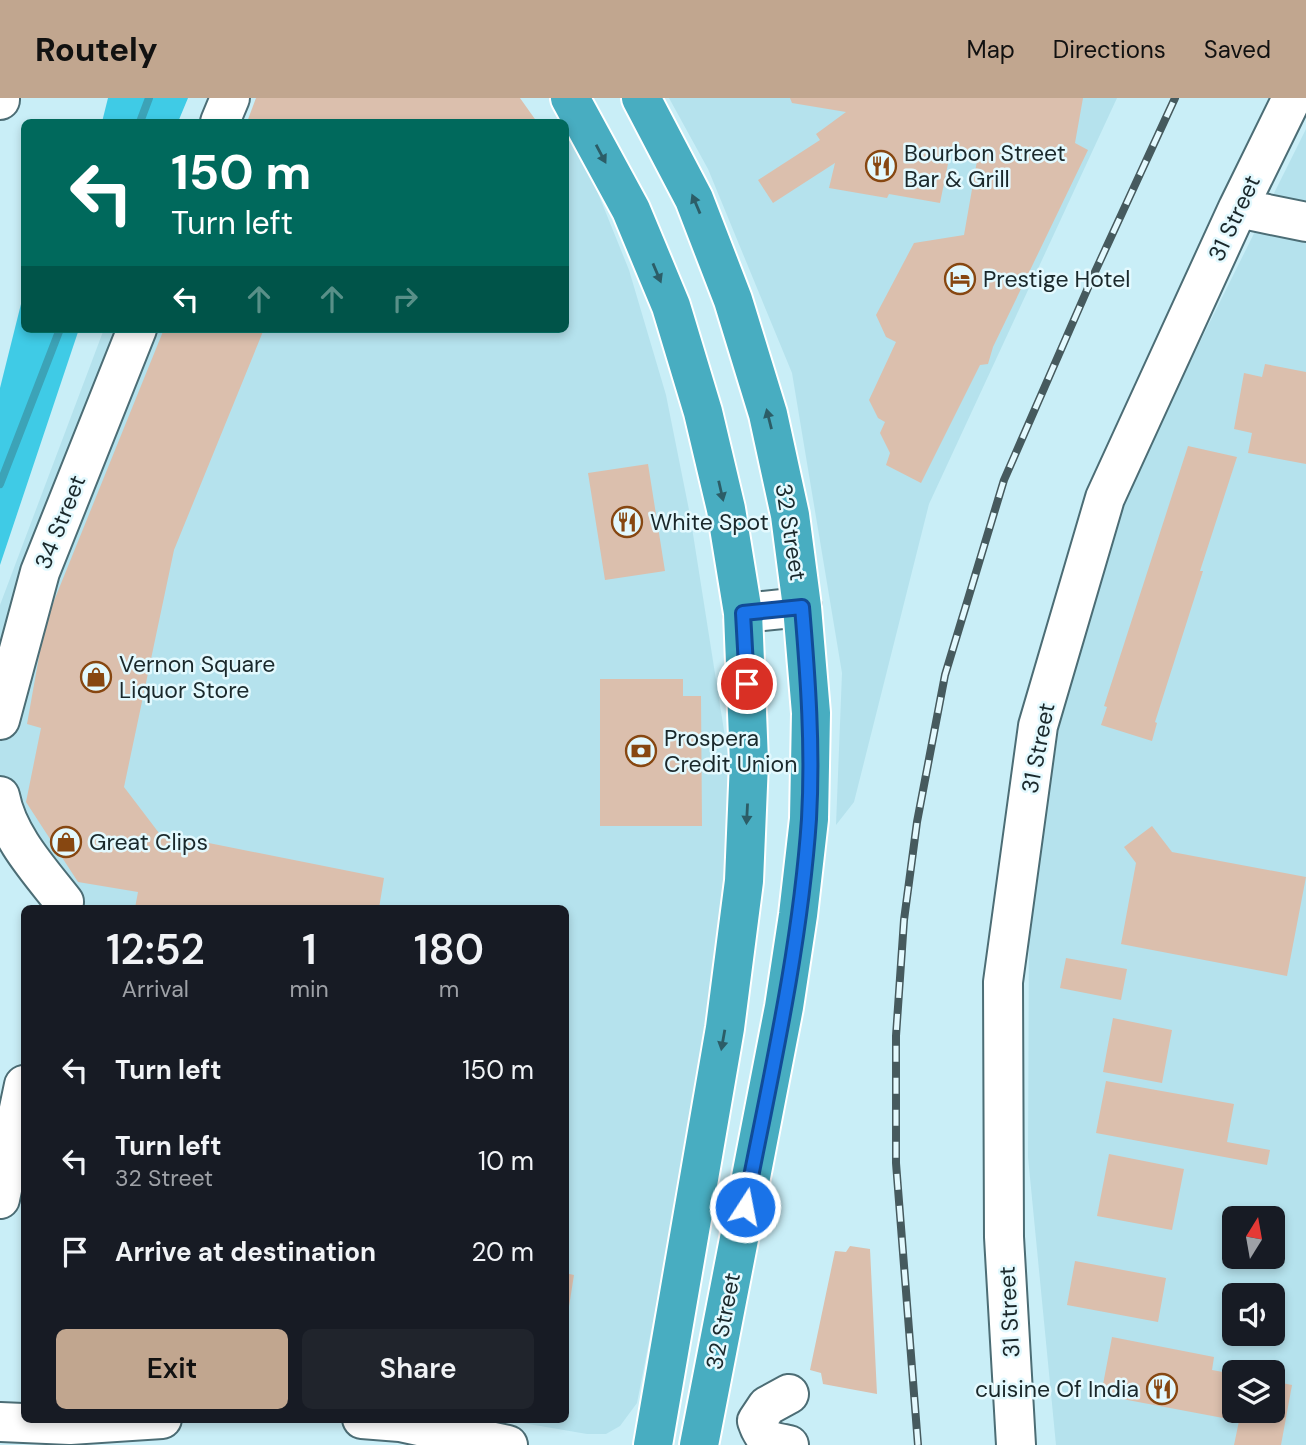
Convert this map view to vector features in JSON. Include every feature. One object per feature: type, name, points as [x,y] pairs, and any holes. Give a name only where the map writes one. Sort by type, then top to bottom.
[{"type":"highway","name":"32 Street","points":[[570,98],[631,210],[671,306],[703,412],[726,509],[743,613],[749,762],[744,881],[726,1028],[653,1445]]},
{"type":"highway","name":"32 Street","points":[[640,98],[694,199],[737,312],[768,414],[788,502],[802,607],[811,713],[809,819],[784,1007],[699,1445]]},
{"type":"street","points":[[221,119],[230,98]]},
{"type":"street","name":"31 Street","points":[[1016,1445],[1004,1237],[1003,982],[1038,726],[1105,498],[1238,208],[1292,98]]},
{"type":"street","points":[[1238,208],[1306,222]]},
{"type":"street","name":"34 Street","points":[[0,720],[40,572],[135,333]]},
{"type":"street","points":[[743,613],[802,607]]},
{"type":"street","points":[[0,796],[3,811],[26,854],[64,902],[64,905]]},
{"type":"street","points":[[0,1199],[21,1099]]},
{"type":"street","points":[[789,1394],[766,1406],[757,1421],[761,1434],[768,1441],[789,1445]]},
{"type":"street","points":[[0,1422],[21,1423]]},
{"type":"street","points":[[24,1423],[101,1423]]},
{"type":"street","points":[[372,1423],[398,1434],[508,1445]]},
{"type":"shaded area","points":[[108,98],[188,98],[179,119],[103,119]]},
{"type":"shaded area","points":[[669,98],[1117,98],[929,504],[854,802],[836,825],[842,673],[792,373],[708,169]]},
{"type":"shaded area","points":[[1306,129],[1306,1445],[1056,1445],[1028,1157],[1029,932],[1080,583]]},
{"type":"shaded area","points":[[569,135],[585,161],[629,270],[666,395],[690,515],[728,756],[726,855],[700,1081],[637,1403],[620,1426],[606,1434],[587,1434],[522,1423],[569,1423],[569,905],[57,905],[0,836],[0,605],[102,333],[569,333]]},
{"type":"shaded area","points":[[21,304],[21,333],[78,333],[0,565],[0,388]]},
{"type":"building","points":[[256,98],[520,98],[535,119],[248,119]]},
{"type":"building","name":"Prestige Hotel","points":[[790,98],[1083,98],[1075,143],[1088,150],[993,347],[988,364],[980,365],[921,483],[886,465],[890,453],[880,433],[885,422],[878,418],[869,400],[896,342],[886,337],[876,315],[914,243],[964,235],[978,155],[951,149],[940,203],[889,194],[887,198],[829,188],[835,163],[773,203],[758,180],[820,140],[816,134],[846,112],[792,103]]},
{"type":"building","points":[[162,333],[262,333],[174,550],[124,787],[159,833],[384,878],[380,905],[136,905],[138,892],[78,882],[26,802],[41,728],[27,724],[45,623]]},
{"type":"building","points":[[1265,364],[1306,372],[1306,464],[1248,453],[1252,433],[1234,429],[1244,373],[1262,377]]},
{"type":"building","points":[[1188,446],[1237,457],[1200,571],[1203,571],[1155,722],[1157,723],[1152,741],[1101,725],[1107,707],[1104,706]]},
{"type":"building","name":"White Spot","points":[[648,464],[665,571],[605,580],[588,473]]},
{"type":"building","points":[[600,679],[683,679],[683,696],[701,696],[702,826],[600,826]]},
{"type":"building","points":[[1152,826],[1172,852],[1306,877],[1287,976],[1121,944],[1136,863],[1124,847]]},
{"type":"building","points":[[1066,958],[1127,969],[1121,1000],[1060,988]]},
{"type":"building","points":[[1113,1018],[1172,1030],[1162,1083],[1103,1072]]},
{"type":"building","points":[[1106,1081],[1234,1104],[1227,1142],[1270,1150],[1267,1165],[1096,1133]]},
{"type":"building","points":[[1109,1154],[1184,1169],[1172,1230],[1097,1216]]},
{"type":"building","points":[[850,1246],[870,1249],[877,1394],[823,1384],[821,1373],[810,1370],[835,1251],[846,1252]]},
{"type":"building","points":[[1075,1261],[1166,1278],[1158,1322],[1067,1305]]},
{"type":"building","points":[[569,1274],[574,1275],[569,1306]]},
{"type":"building","points":[[1112,1337],[1214,1357],[1212,1370],[1222,1372],[1222,1418],[1101,1395]]},
{"type":"building","points":[[1285,1384],[1292,1385],[1281,1445],[1234,1445],[1239,1423],[1285,1423]]},
{"type":"waterway","points":[[141,119],[149,98]]},
{"type":"waterway","points":[[0,484],[58,333]]},
{"type":"railway","points":[[918,1445],[896,1163],[896,1036],[904,920],[917,822],[945,675],[1004,480],[1175,98]]},
{"type":"place","name":"Bourbon Street Bar & Grill","points":[[881,166]]},
{"type":"place","name":"Prestige Hotel","points":[[960,279]]},
{"type":"place","name":"White Spot","points":[[627,522]]},
{"type":"place","name":"Vernon Square Liquor Store","points":[[96,677]]},
{"type":"place","name":"Prospera Credit Union","points":[[641,751]]},
{"type":"place","name":"Great Clips","points":[[66,842]]},
{"type":"place","name":"cuisine Of India","points":[[1162,1389]]},
{"type":"route","points":[[745,1207],[784,1007],[809,819],[811,713],[802,607],[743,613],[747,684]]}]
